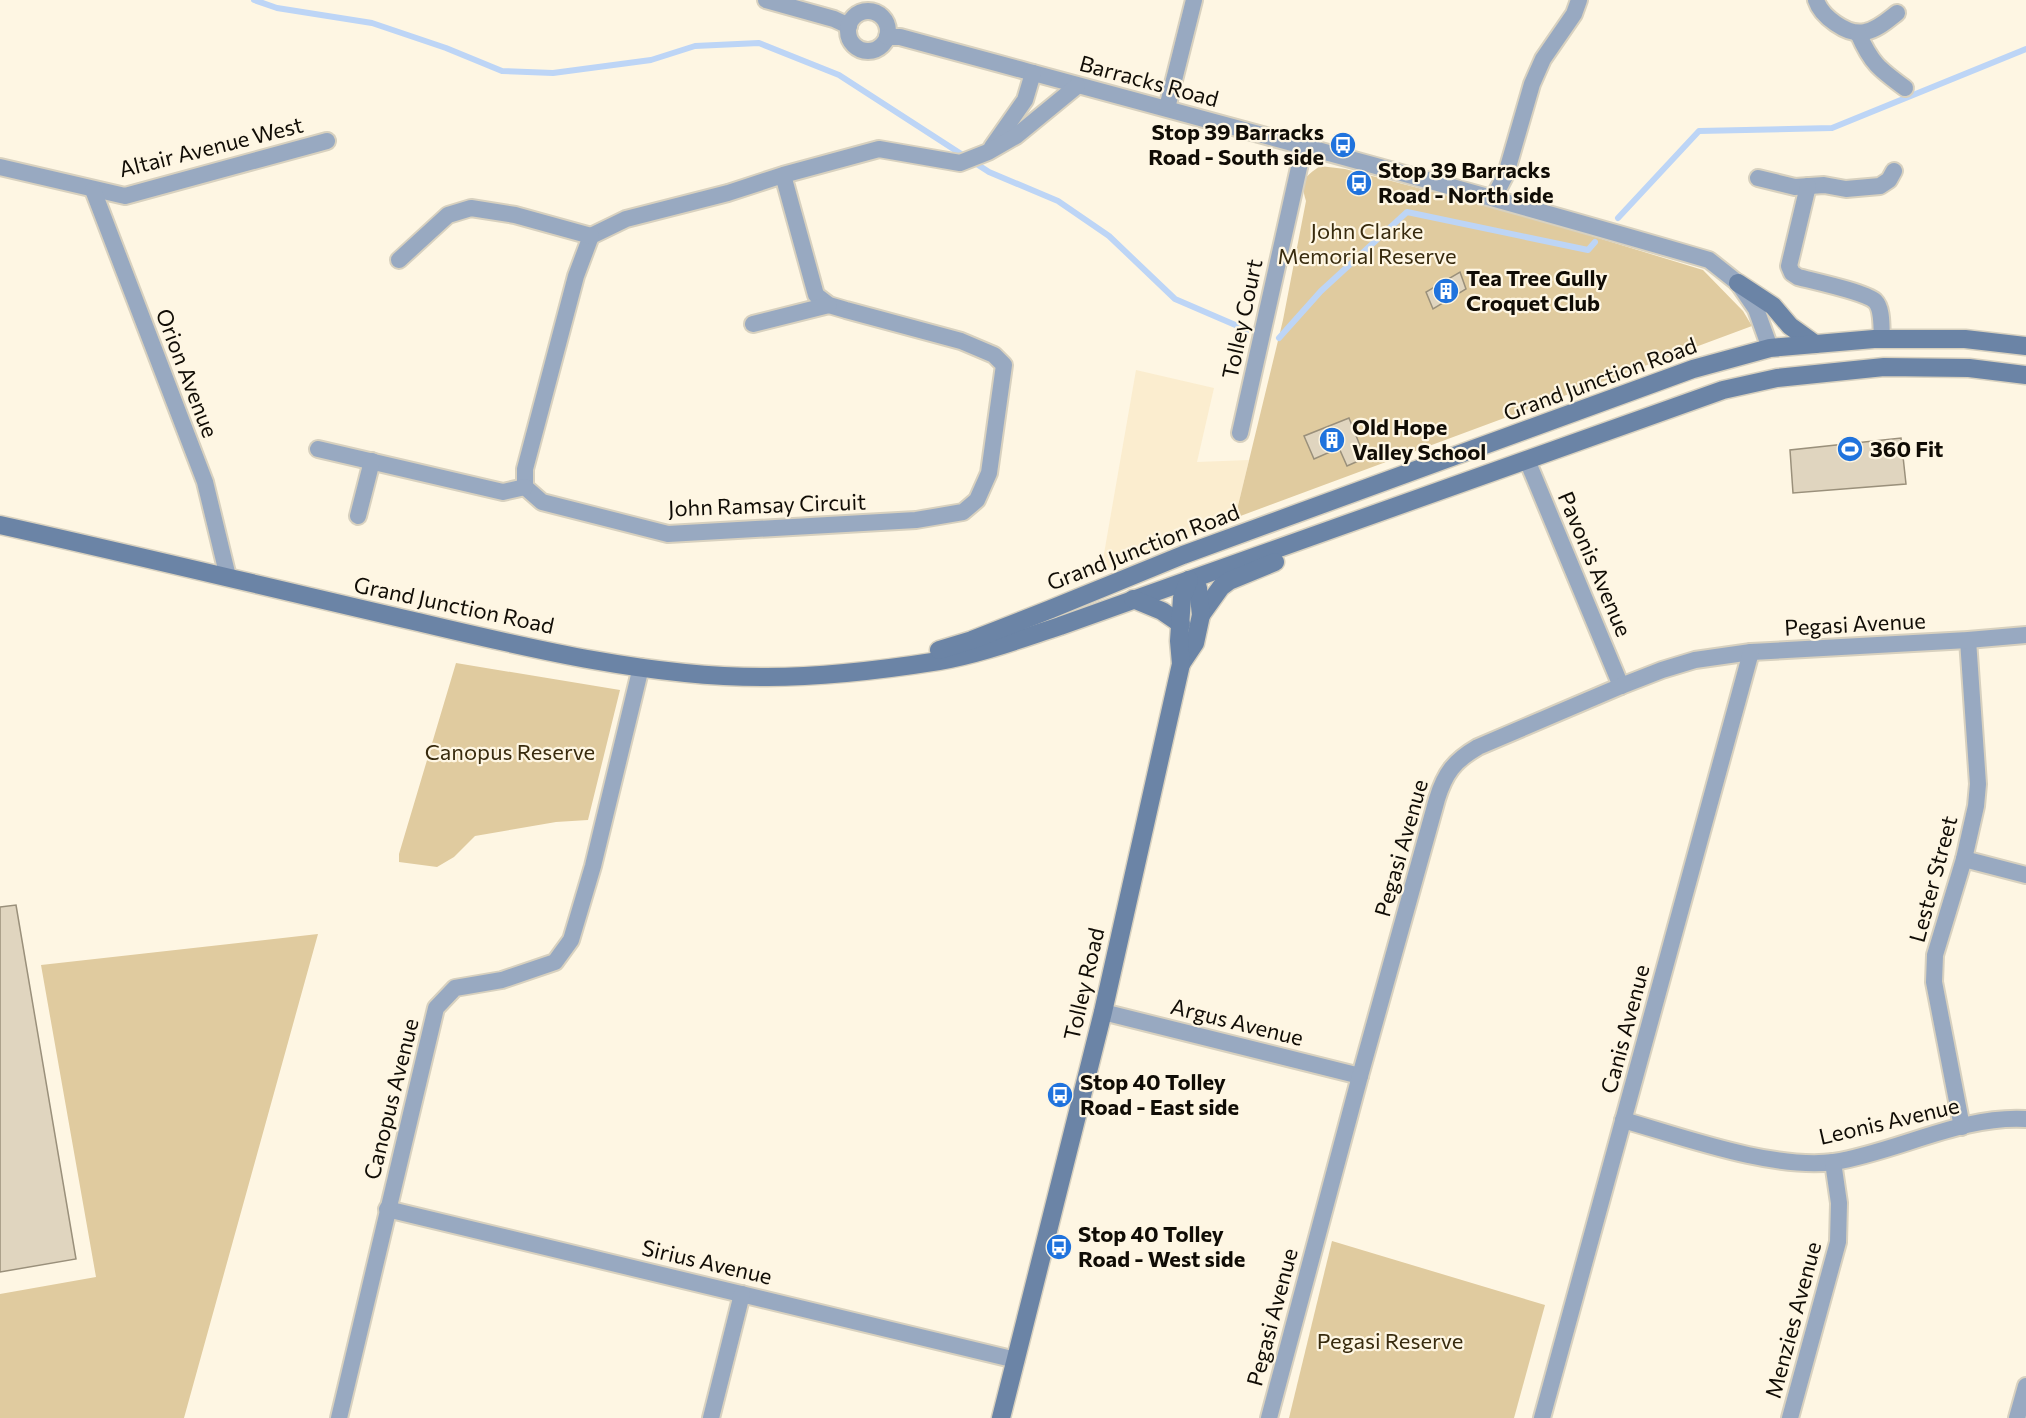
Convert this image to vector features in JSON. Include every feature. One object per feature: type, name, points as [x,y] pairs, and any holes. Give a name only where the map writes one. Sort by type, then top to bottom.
[{"type":"main road","points":[[1738,283],[1773,306],[1790,326],[1815,344]]},
{"type":"main road","name":"Grand Junction Road","points":[[904,665],[1183,555],[1693,369],[1770,348],[1882,338],[1965,339],[2026,346]]},
{"type":"main road","points":[[1770,348],[1777,378]]},
{"type":"main road","name":"Grand Junction Road","points":[[0,525],[460,632],[641,667],[699,675],[765,677],[839,674],[940,661],[983,651],[1060,626],[1723,390],[1777,378],[1884,367],[1969,368],[2026,375]]},
{"type":"main road","points":[[1515,434],[1527,460]]},
{"type":"main road","points":[[1201,615],[1214,594],[1229,581],[1360,530],[1380,513]]},
{"type":"main road","points":[[1183,555],[1189,580]]},
{"type":"main road","name":"Tolley Road","points":[[1001,1418],[1103,1012],[1181,664],[1179,641],[1182,598],[1189,580],[1198,588],[1201,615],[1195,643],[1181,664]]},
{"type":"main road","points":[[1133,599],[1162,611],[1181,624]]},
{"type":"street","points":[[766,0],[834,19],[849,26]]},
{"type":"street","points":[[1167,108],[1194,0]]},
{"type":"street","points":[[1494,197],[1506,174],[1532,84],[1539,68],[1574,14],[1579,0]]},
{"type":"street","points":[[1816,0],[1818,7],[1833,21],[1858,33],[1883,24],[1897,13]]},
{"type":"street","points":[[877,6],[886,22],[887,37],[878,49],[863,51],[850,41],[849,26],[856,15],[877,6]]},
{"type":"street","points":[[1858,33],[1872,62],[1905,88]]},
{"type":"street","name":"Barracks Road","points":[[887,37],[900,37],[1304,145],[1494,197],[1709,260],[1738,283],[1756,309],[1770,348]]},
{"type":"street","points":[[986,153],[1025,100],[1033,73]]},
{"type":"street","points":[[399,260],[448,215],[471,208],[515,215],[591,236],[626,219],[728,193],[783,175],[879,149],[960,163],[986,153],[1016,136],[1077,86]]},
{"type":"street","name":"Altair Avenue West","points":[[0,167],[124,196],[327,141]]},
{"type":"street","name":"Tolley Court","points":[[1240,433],[1304,145]]},
{"type":"street","points":[[1758,178],[1795,187],[1824,185],[1846,189],[1880,186],[1889,180],[1894,171]]},
{"type":"street","points":[[783,175],[816,295],[829,305]]},
{"type":"street","points":[[1808,186],[1790,266],[1792,273],[1875,302],[1879,309],[1882,338]]},
{"type":"street","name":"Orion Avenue","points":[[93,190],[205,482],[228,577]]},
{"type":"street","points":[[318,449],[502,492],[525,487],[525,469],[576,276],[591,236]]},
{"type":"street","points":[[753,324],[829,305]]},
{"type":"street","name":"John Ramsay Circuit","points":[[525,487],[542,502],[668,534],[916,520],[963,512],[976,500],[989,473],[1004,365],[994,355],[961,341],[829,305]]},
{"type":"street","name":"Pavonis Avenue","points":[[1527,460],[1621,686]]},
{"type":"street","points":[[358,516],[372,461]]},
{"type":"street","name":"Pegasi Avenue","points":[[1269,1418],[1439,790],[1451,767],[1464,755],[1478,747],[1621,686],[1695,660],[1751,652],[2026,635]]},
{"type":"street","name":"Lester Street","points":[[1962,1127],[1934,982],[1935,955],[1964,859],[1976,806],[1978,784],[1968,640]]},
{"type":"street","name":"Canis Avenue","points":[[1542,1418],[1751,652]]},
{"type":"street","name":"Canopus Avenue","points":[[339,1418],[436,1008],[455,988],[502,980],[555,962],[571,940],[593,866],[641,667]]},
{"type":"street","points":[[1964,859],[2026,875]]},
{"type":"street","name":"Argus Avenue","points":[[1103,1012],[1360,1076]]},
{"type":"street","name":"Leonis Avenue","points":[[1623,1120],[1756,1156],[1796,1162],[1833,1162],[1988,1121],[2026,1119]]},
{"type":"street","name":"Menzies Avenue","points":[[1790,1418],[1838,1242],[1839,1203],[1833,1162]]},
{"type":"street","name":"Sirius Avenue","points":[[387,1209],[1016,1360]]},
{"type":"street","points":[[711,1418],[742,1294]]},
{"type":"street","points":[[2017,1418],[2026,1386]]},
{"type":"shaded area","points":[[1136,370],[1214,388],[1197,462],[1249,460],[1235,518],[1101,571]]},
{"type":"green space","name":"John Clarke Memorial Reserve","points":[[1320,166],[1345,169],[1523,215],[1703,270],[1743,311],[1752,326],[1235,518],[1283,320],[1306,201],[1303,184],[1304,180]]},
{"type":"green space","name":"Canopus Reserve","points":[[456,663],[620,690],[588,820],[556,822],[475,836],[454,857],[437,867],[399,862],[399,854]]},
{"type":"green space","points":[[318,934],[184,1418],[0,1418],[0,1294],[96,1277],[41,965]]},
{"type":"green space","name":"Pegasi Reserve","points":[[1332,1241],[1545,1305],[1514,1418],[1289,1418]]},
{"type":"building","name":"Tea Tree Gully Croquet Club","points":[[1460,272],[1466,289],[1433,309],[1426,292]]},
{"type":"building","name":"Old Hope Valley School","points":[[1349,418],[1365,458],[1347,466],[1339,448],[1314,459],[1304,436]]},
{"type":"building","points":[[1901,438],[1906,484],[1793,493],[1790,450]]},
{"type":"building","points":[[16,905],[76,1259],[0,1272],[0,907]]},
{"type":"waterway","points":[[254,0],[277,8],[372,23],[446,48],[502,71],[553,73],[651,60],[695,46],[759,43],[839,75],[989,172],[1058,201],[1109,236],[1175,299],[1247,330]]},
{"type":"waterway","points":[[1618,218],[1699,131],[1832,128],[2026,49]]},
{"type":"waterway","points":[[1279,338],[1321,291],[1407,212],[1588,250],[1595,242]]},
{"type":"place","name":"Stop 39 Barracks Road - South side","points":[[1343,145]]},
{"type":"place","name":"Stop 39 Barracks Road - North side","points":[[1359,183]]},
{"type":"place","name":"Tea Tree Gully Croquet Club","points":[[1446,291]]},
{"type":"place","name":"Old Hope Valley School","points":[[1332,440]]},
{"type":"place","name":"360 Fit","points":[[1850,449]]},
{"type":"place","name":"Stop 40 Tolley Road - East side","points":[[1060,1095]]},
{"type":"place","name":"Stop 40 Tolley Road - West side","points":[[1059,1247]]}]
